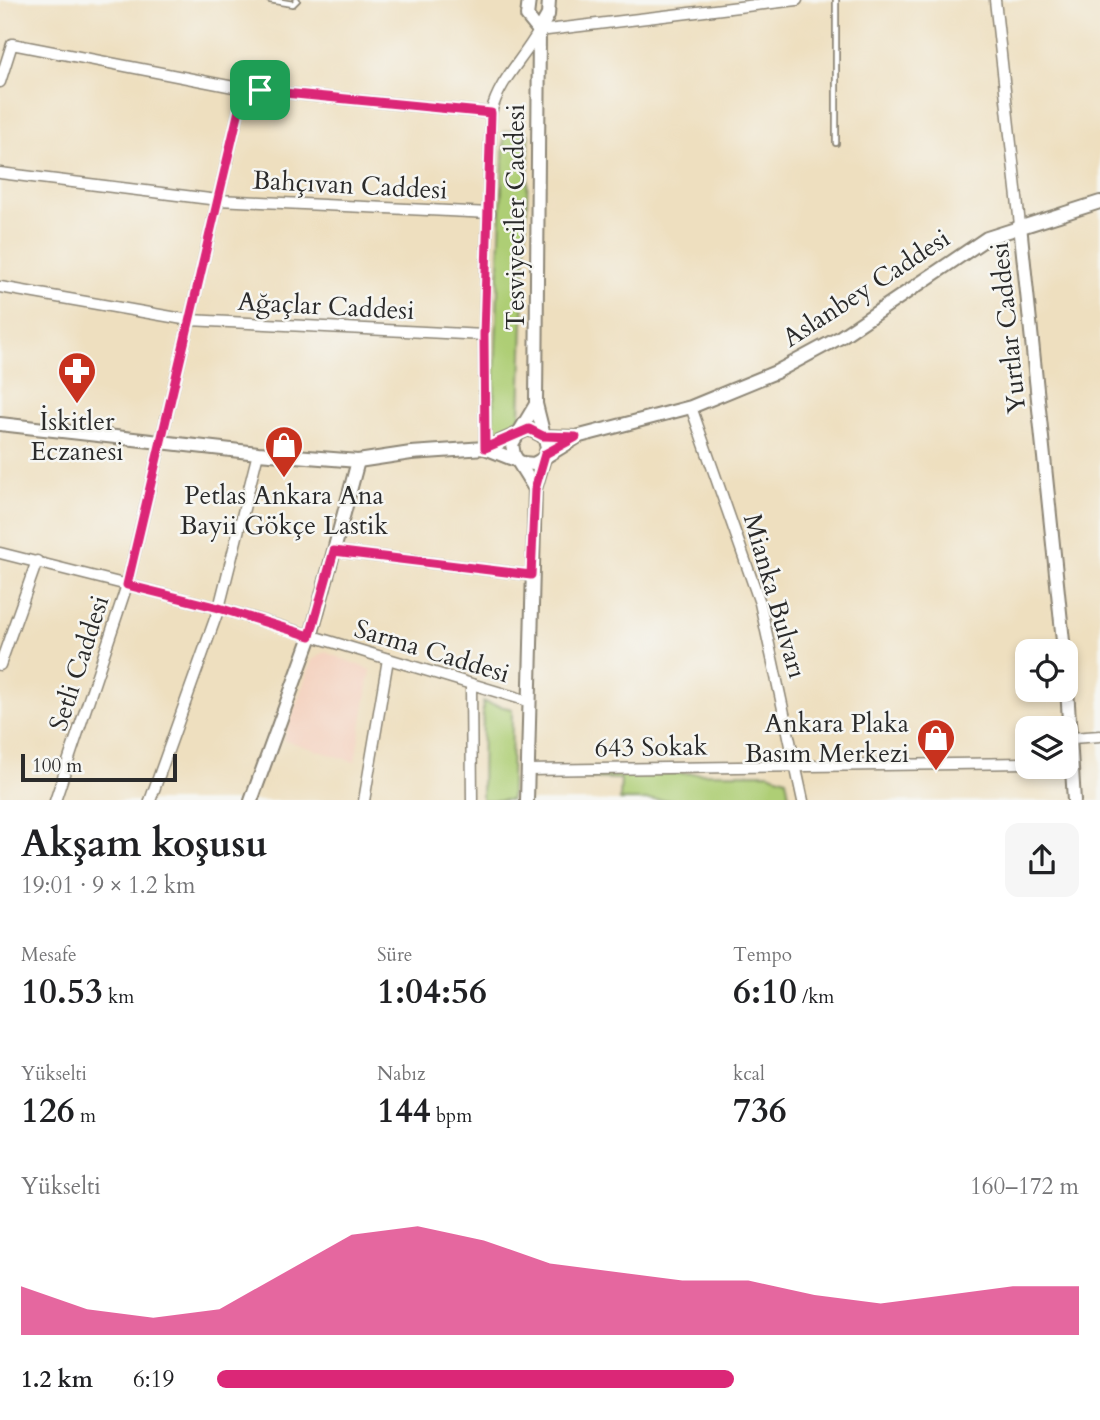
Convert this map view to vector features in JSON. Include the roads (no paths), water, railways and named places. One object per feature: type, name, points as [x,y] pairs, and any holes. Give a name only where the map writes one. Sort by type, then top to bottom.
[{"type":"street","name":"Tesviyeciler Caddesi","points":[[529,0],[527,16],[539,31]]},
{"type":"street","name":"Tesviyeciler Caddesi","points":[[543,436],[536,404],[539,31],[548,15],[549,0]]},
{"type":"street","points":[[485,448],[484,335],[491,213],[491,113],[500,86],[527,53],[539,31],[797,0]]},
{"type":"street","name":"Yurtlar Caddesi","points":[[995,0],[1063,639]]},
{"type":"street","points":[[0,82],[12,44],[244,89],[491,113]]},
{"type":"street","name":"Setli Caddesi","points":[[55,800],[127,585],[244,89]]},
{"type":"street","name":"Bahçıvan Caddesi","points":[[0,173],[218,200],[491,213]]},
{"type":"street","name":"Aslanbey Caddesi","points":[[576,437],[691,407],[776,372],[839,338],[987,238],[1020,225],[1100,202]]},
{"type":"street","name":"Ağaçlar Caddesi","points":[[0,287],[189,320],[484,335]]},
{"type":"street","points":[[535,489],[518,460],[512,443],[536,404]]},
{"type":"street","name":"Mianka Bulvarı","points":[[691,407],[760,603],[803,800]]},
{"type":"street","points":[[0,424],[258,453],[358,461],[411,453],[485,448],[529,429],[543,436],[576,437]]},
{"type":"street","points":[[527,800],[531,575],[535,489],[545,454],[543,436]]},
{"type":"street","points":[[485,448],[534,464],[545,454],[576,437]]},
{"type":"street","points":[[149,800],[219,608],[258,453]]},
{"type":"street","points":[[251,800],[310,636],[358,461]]},
{"type":"street","points":[[334,551],[531,575]]},
{"type":"street","name":"Sarma Caddesi","points":[[0,553],[219,608],[527,701]]},
{"type":"street","points":[[0,665],[37,561]]},
{"type":"street","points":[[364,800],[388,659]]},
{"type":"street","points":[[471,685],[472,800]]},
{"type":"street","points":[[1078,738],[1100,736]]},
{"type":"street","name":"643 Sokak","points":[[527,770],[1015,763]]},
{"type":"street","points":[[1071,779],[1074,800]]},
{"type":"lane","points":[[270,0],[293,4],[297,0]]},
{"type":"lane","points":[[836,0],[836,143]]},
{"type":"place","name":"İskitler Eczanesi","points":[[77,405]]},
{"type":"place","name":"Petlas Ankara Ana Bayii Gökçe Lastik","points":[[284,479]]},
{"type":"place","name":"Ankara Plaka Basım Merkezi","points":[[936,772]]}]
